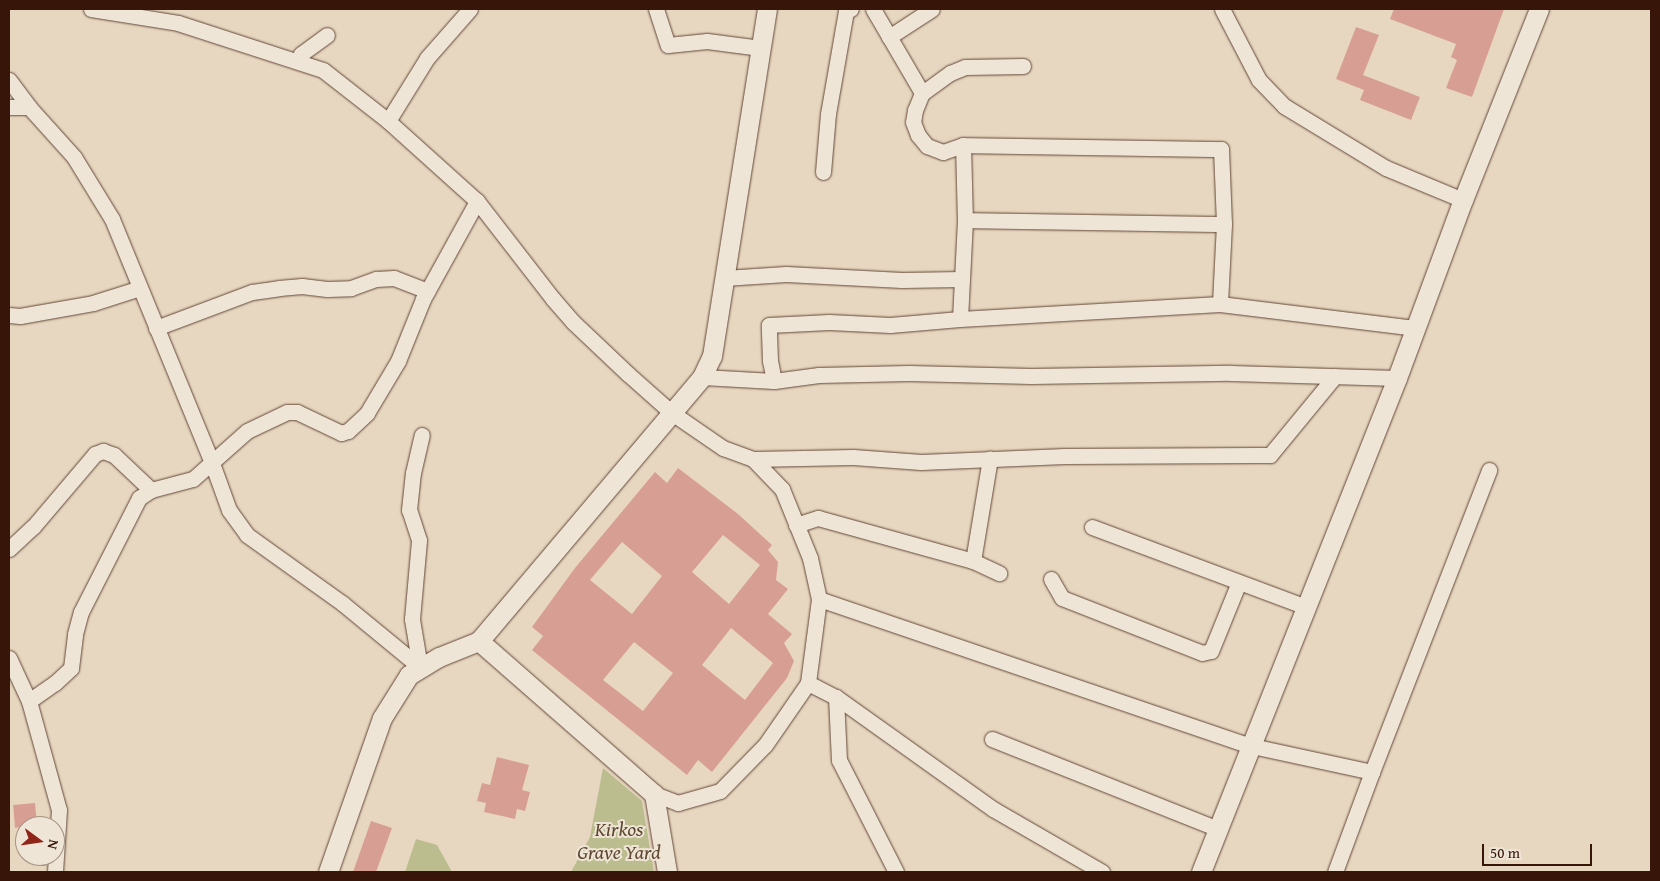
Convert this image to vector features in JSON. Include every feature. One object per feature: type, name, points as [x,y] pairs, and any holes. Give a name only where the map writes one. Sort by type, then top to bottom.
[{"type":"street","points":[[91,9],[123,12],[178,23],[323,70],[388,121],[477,201],[574,322],[672,412],[723,448],[753,459],[853,457],[921,462],[990,458],[1270,455],[1335,376]]},
{"type":"street","points":[[388,121],[427,58],[470,9]]},
{"type":"street","points":[[656,9],[668,45],[707,41],[761,48]]},
{"type":"street","points":[[328,872],[382,718],[409,675],[420,667],[479,641],[702,377],[712,356],[767,9]]},
{"type":"street","points":[[823,172],[828,114],[846,11],[851,9]]},
{"type":"street","points":[[873,9],[922,93]]},
{"type":"street","points":[[889,37],[932,9]]},
{"type":"street","points":[[1222,9],[1259,80],[1284,106],[1386,168],[1463,200]]},
{"type":"street","points":[[1201,872],[1397,378],[1463,200],[1539,9]]},
{"type":"street","points":[[299,62],[301,54],[326,35]]},
{"type":"street","points":[[1023,66],[964,66],[950,73],[922,93],[915,110],[913,122],[918,135],[927,146],[943,152],[963,145],[1221,149],[1224,224],[1220,304]]},
{"type":"street","points":[[9,80],[29,107],[74,157],[112,218],[212,462],[229,510],[247,535],[342,603],[420,667]]},
{"type":"street","points":[[9,107],[29,107]]},
{"type":"street","points":[[960,319],[965,220],[963,145]]},
{"type":"street","points":[[30,701],[55,683],[71,668],[75,634],[81,612],[139,498],[151,490],[193,479],[247,431],[287,412],[297,412],[341,433],[348,432],[367,413],[398,361],[428,291],[477,201]]},
{"type":"street","points":[[965,220],[1224,224]]},
{"type":"street","points":[[724,278],[786,274],[902,280],[962,279]]},
{"type":"street","points":[[156,328],[252,292],[279,288],[302,286],[327,289],[351,288],[376,280],[394,278],[428,291]]},
{"type":"street","points":[[9,315],[20,316],[93,303],[140,288]]},
{"type":"street","points":[[774,381],[770,360],[769,325],[829,322],[890,325],[960,319],[1220,304],[1415,328]]},
{"type":"street","points":[[702,377],[774,381],[819,376],[909,373],[1060,376],[1231,373],[1397,378]]},
{"type":"street","points":[[420,667],[412,619],[419,540],[409,510],[413,473],[422,435]]},
{"type":"street","points":[[9,549],[33,527],[95,454],[103,451],[114,455],[151,490]]},
{"type":"street","points":[[973,561],[990,458]]},
{"type":"street","points":[[479,641],[654,794],[678,803],[720,791],[765,745],[808,683],[818,599],[810,558],[782,489],[753,459]]},
{"type":"street","points":[[1335,872],[1489,470]]},
{"type":"street","points":[[796,525],[818,518],[973,561],[1000,573]]},
{"type":"street","points":[[1092,526],[1306,608]]},
{"type":"street","points":[[1052,579],[1062,598],[1202,653],[1211,652],[1239,582]]},
{"type":"street","points":[[818,599],[1252,746],[1372,772]]},
{"type":"street","points":[[9,658],[30,701],[58,810],[55,872]]},
{"type":"street","points":[[808,683],[836,697],[993,809],[1102,872]]},
{"type":"street","points":[[836,697],[839,760],[896,872]]},
{"type":"street","points":[[992,739],[1218,829]]},
{"type":"street","points":[[654,794],[668,872]]},
{"type":"green space","name":"Kirkos Grave Yard","points":[[603,768],[642,801],[654,872],[571,872],[590,837]]},
{"type":"green space","points":[[416,839],[437,845],[452,872],[405,872]]},
{"type":"building","points":[[1394,9],[1504,9],[1472,97],[1446,88],[1457,60],[1451,57],[1456,44],[1390,19]]},
{"type":"building","points":[[1356,27],[1379,35],[1363,75],[1420,97],[1411,120],[1360,100],[1364,90],[1336,79]]},
{"type":"building","points":[[678,468],[738,514],[772,545],[768,550],[778,562],[776,580],[788,589],[768,614],[792,634],[784,643],[794,661],[787,678],[712,772],[698,760],[687,775],[532,650],[543,636],[532,627],[575,568],[655,472],[667,483]],"holes":[[[723,535],[760,565],[729,604],[692,572]],[[622,542],[662,576],[632,614],[590,580]],[[731,628],[773,663],[745,700],[702,665]],[[634,642],[673,673],[643,711],[603,680]]]},
{"type":"building","points":[[497,757],[529,765],[522,790],[530,792],[525,811],[517,809],[515,819],[484,812],[486,803],[477,801],[482,783],[490,785]]},
{"type":"building","points":[[35,803],[36,816],[15,816],[15,827],[13,805]]},
{"type":"building","points":[[371,821],[392,828],[376,872],[353,872]]}]
